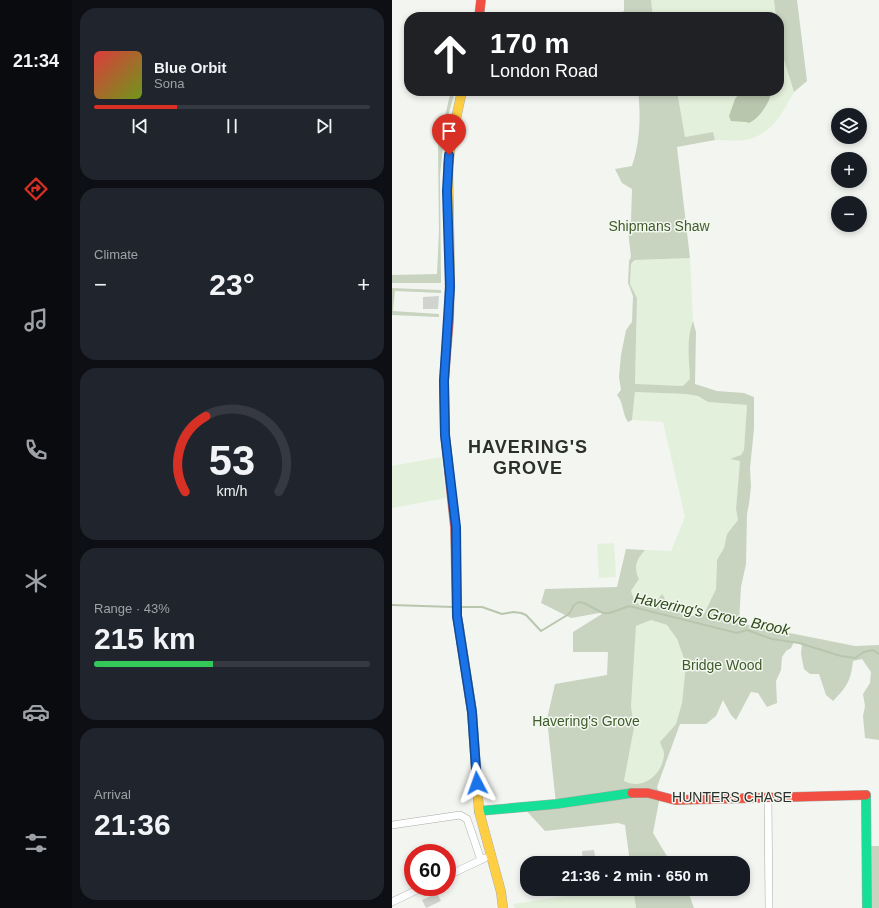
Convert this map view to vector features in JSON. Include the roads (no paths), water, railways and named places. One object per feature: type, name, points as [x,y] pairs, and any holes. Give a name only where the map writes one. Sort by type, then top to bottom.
[{"type":"main road","points":[[480,12],[481,0]]},
{"type":"main road","points":[[461,96],[452,137],[448,166],[450,287],[444,381],[446,450],[456,527],[457,616],[472,712],[479,811],[501,892],[503,908]]},
{"type":"main road","name":"HUNTERS CHASE","points":[[479,811],[556,804],[634,793],[648,793],[675,800],[866,795],[868,908]]},
{"type":"street","points":[[768,798],[769,908]]},
{"type":"street","points":[[392,825],[460,815],[467,819],[480,860]]},
{"type":"street","points":[[456,872],[491,855]]},
{"type":"street","points":[[392,902],[404,896]]},
{"type":"waterway","name":"Havering's Grove Brook","points":[[462,607],[482,607],[502,614],[513,612],[521,613],[526,615],[541,631],[569,614],[574,605],[579,602],[603,613],[610,613],[629,606],[737,633],[747,630],[772,639],[799,643],[841,656],[855,658],[864,652],[873,650],[879,654]]},
{"type":"waterway","name":"Havering's Grove Brook","points":[[392,605],[453,607]]},
{"type":"district","name":"HAVERING'S GROVE","points":[[528,457]]},
{"type":"park label","name":"Shipmans Shaw","points":[[659,226]]},
{"type":"park label","name":"Bridge Wood","points":[[722,665]]},
{"type":"park label","name":"Havering's Grove","points":[[586,721]]}]
